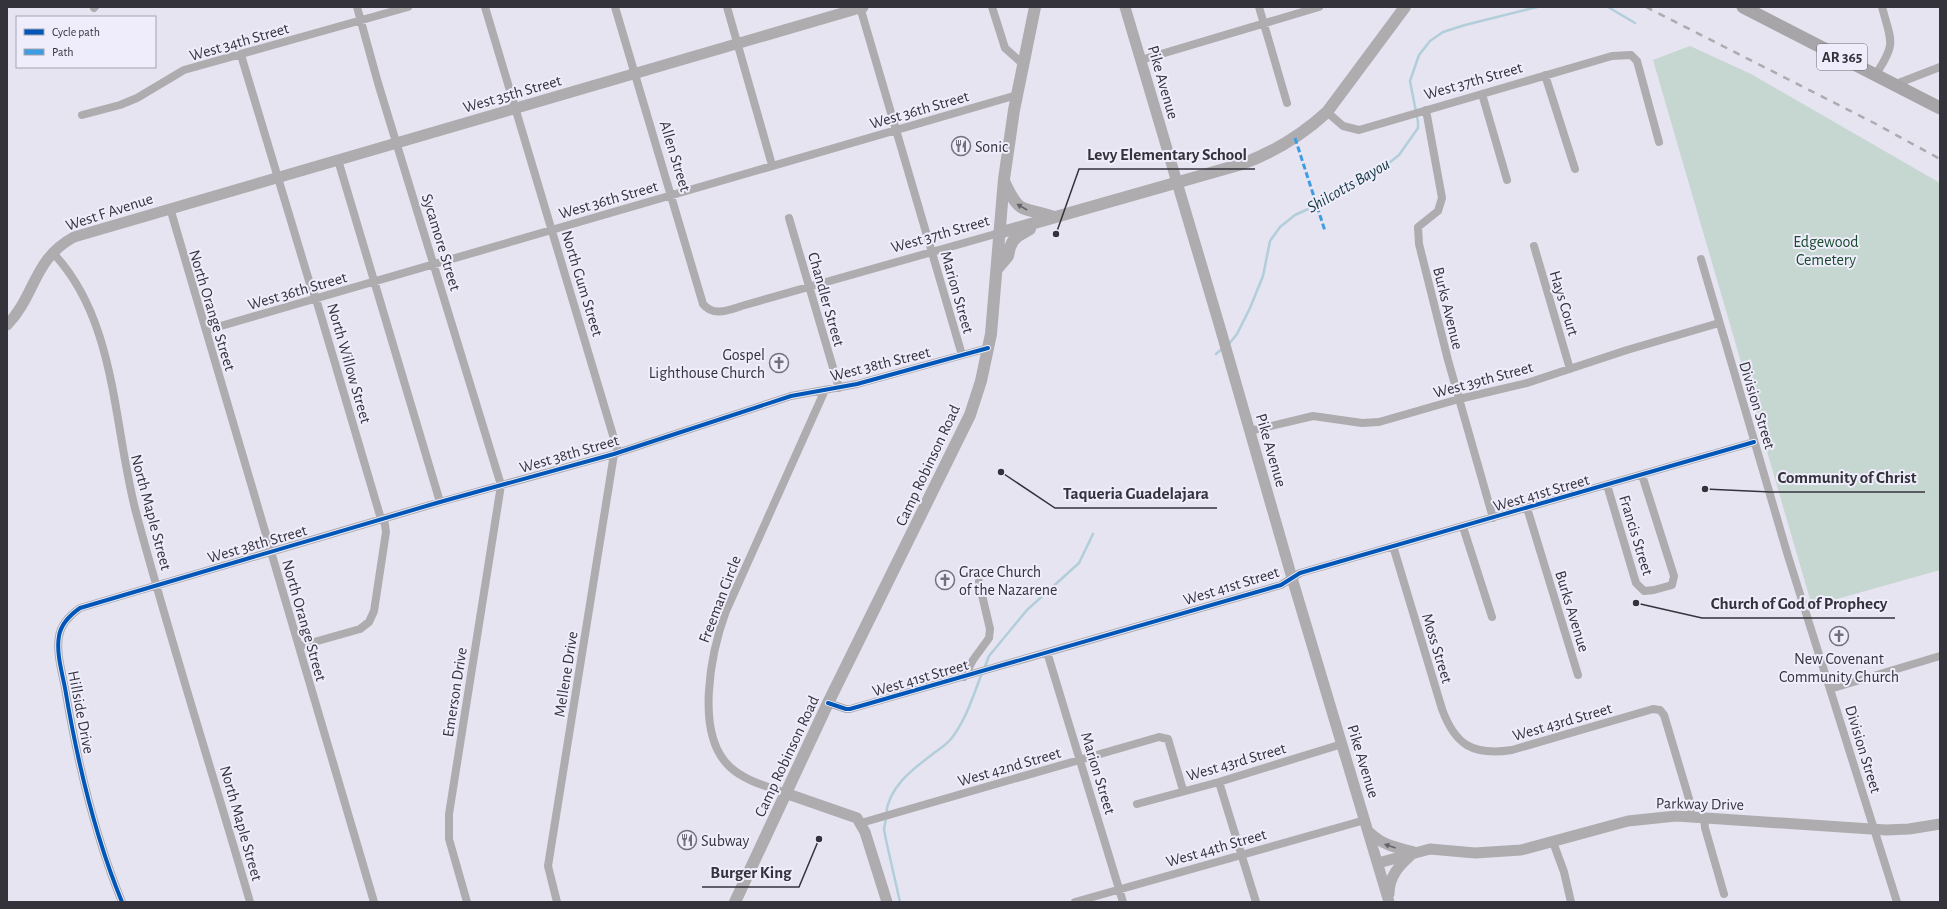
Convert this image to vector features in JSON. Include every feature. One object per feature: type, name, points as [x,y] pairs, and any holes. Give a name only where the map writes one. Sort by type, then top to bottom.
[{"type":"main road","name":"Camp Robinson Road","points":[[735,902],[828,703],[964,430],[981,381],[988,348],[997,269],[1004,180],[1017,95],[1036,7]]},
{"type":"main road","name":"West 37th Street","points":[[999,233],[1242,164],[1259,157],[1295,138],[1327,112],[1405,7]]},
{"type":"main road","name":"AR 365","points":[[1743,7],[1896,84],[1940,108]]},
{"type":"main road","points":[[1004,180],[1015,203],[1022,209],[1054,217]]},
{"type":"main road","points":[[997,269],[1008,256],[1013,241],[1040,222]]},
{"type":"street","name":"Sycamore Street","points":[[357,7],[396,143],[435,264],[501,485]]},
{"type":"street","name":"West 34th Street","points":[[82,115],[120,105],[137,98],[184,70],[408,7]]},
{"type":"street","name":"North Gum Street","points":[[485,7],[552,230],[616,453]]},
{"type":"street","name":"Allen Street","points":[[615,7],[704,304],[710,311]]},
{"type":"street","points":[[727,7],[772,165]]},
{"type":"street","name":"West 35th Street","points":[[170,208],[737,45],[861,7]]},
{"type":"street","name":"Marion Street","points":[[861,7],[962,355]]},
{"type":"street","points":[[992,7],[1005,48],[1023,64]]},
{"type":"street","name":"Pike Avenue","points":[[1125,7],[1142,60],[1292,578],[1389,902]]},
{"type":"street","points":[[1259,7],[1288,103]]},
{"type":"street","points":[[1142,60],[1318,7]]},
{"type":"street","points":[[1876,74],[1887,57],[1891,45],[1882,7]]},
{"type":"street","name":"West 37th Street","points":[[1327,112],[1343,126],[1359,130],[1545,75],[1624,54],[1634,56],[1637,61],[1660,142]]},
{"type":"street","name":"North Willow Street","points":[[241,55],[386,532],[372,617],[360,629],[300,646]]},
{"type":"street","points":[[1896,84],[1940,67]]},
{"type":"street","points":[[1545,75],[1575,169]]},
{"type":"street","points":[[1482,94],[1507,180]]},
{"type":"street","name":"West 36th Street","points":[[207,330],[316,300],[772,165],[896,131],[1017,95]]},
{"type":"street","name":"Burks Avenue","points":[[1425,110],[1442,198],[1438,211],[1418,227],[1417,233],[1448,360],[1493,518]]},
{"type":"street","points":[[338,160],[440,502]]},
{"type":"street","name":"West F Avenue","points":[[7,325],[18,312],[40,268],[52,252],[63,243],[74,237],[170,208]]},
{"type":"street","name":"North Orange Street","points":[[170,208],[374,902]]},
{"type":"street","name":"Chandler Street","points":[[789,218],[839,388]]},
{"type":"street","name":"West 37th Street","points":[[710,311],[715,312],[727,310],[999,233]]},
{"type":"street","name":"Hays Court","points":[[1534,246],[1570,369]]},
{"type":"street","name":"North Maple Street","points":[[52,252],[62,262],[78,287],[95,323],[104,348],[128,481],[250,902]]},
{"type":"street","name":"Division Street","points":[[1701,259],[1718,323],[1754,442],[1897,902]]},
{"type":"street","name":"West 39th Street","points":[[1250,431],[1313,416],[1362,423],[1379,422],[1459,399],[1527,383],[1718,323]]},
{"type":"street","name":"West 38th Street","points":[[157,585],[440,502],[616,453],[698,428],[791,396],[839,388],[988,348]]},
{"type":"street","name":"Freeman Circle","points":[[786,793],[741,775],[727,764],[720,754],[713,736],[710,707],[710,678],[716,639],[726,611],[825,390]]},
{"type":"street","name":"West 41st Street","points":[[828,703],[850,709],[989,670],[1281,585],[1300,573],[1754,442]]},
{"type":"street","name":"Mellene Drive","points":[[557,899],[548,866],[616,453]]},
{"type":"street","name":"Francis Street","points":[[1607,485],[1636,583],[1644,591],[1672,585],[1674,582],[1674,576],[1642,475]]},
{"type":"street","name":"Emerson Drive","points":[[467,902],[449,839],[449,814],[501,485]]},
{"type":"street","name":"Burks Avenue","points":[[1527,508],[1578,676]]},
{"type":"street","points":[[1463,527],[1492,617]]},
{"type":"street","name":"Moss Street","points":[[1393,546],[1445,717],[1457,736],[1472,749]]},
{"type":"street","points":[[964,677],[973,660],[989,638],[990,629],[979,582]]},
{"type":"street","name":"Hillside Drive","points":[[122,902],[96,825],[81,769],[68,707],[58,639],[66,620],[80,608],[157,585]]},
{"type":"street","name":"Marion Street","points":[[1047,652],[1123,902]]},
{"type":"street","points":[[1830,689],[1940,656]]},
{"type":"street","name":"West 43rd Street","points":[[1472,749],[1487,752],[1512,750],[1653,709],[1660,710],[1664,715],[1684,780],[1690,802],[1691,816]]},
{"type":"street","name":"West 42nd Street","points":[[861,823],[1160,737],[1166,738],[1169,742],[1183,790]]},
{"type":"street","name":"West 43rd Street","points":[[1137,804],[1183,790],[1219,782],[1342,744]]},
{"type":"street","points":[[1219,782],[1256,902]]},
{"type":"street","points":[[786,793],[848,813],[857,818],[861,823],[886,902]]},
{"type":"street","points":[[1704,816],[1705,828],[1724,894]]},
{"type":"street","name":"Parkway Drive","points":[[1378,863],[1430,849],[1464,853],[1492,853],[1521,850],[1628,821],[1649,818],[1704,816],[1874,830],[1909,829],[1940,824]]},
{"type":"street","name":"West 44th Street","points":[[1075,902],[1365,820]]},
{"type":"street","name":"Parkway Drive","points":[[1369,832],[1389,846],[1415,852]]},
{"type":"street","points":[[1553,842],[1564,872],[1571,902]]},
{"type":"street","points":[[1389,902],[1389,886],[1393,875],[1400,865],[1415,852]]},
{"type":"green space","name":"Edgewood Cemetery","points":[[1690,46],[1751,74],[1940,183],[1940,570],[1812,606],[1653,60]]},
{"type":"waterway","name":"Shilcotts Bayou","points":[[1229,344],[1237,334],[1250,308],[1263,276],[1270,241],[1280,227],[1295,215],[1326,201],[1384,167],[1399,155],[1418,128],[1410,81],[1419,55],[1430,41],[1443,32],[1465,25],[1537,7]]},
{"type":"waterway","name":"Shilcotts Bayou","points":[[1608,7],[1635,23]]},
{"type":"waterway","name":"Shilcotts Bayou","points":[[1216,354],[1223,348]]},
{"type":"waterway","points":[[984,669],[989,656],[1027,610],[1079,563],[1093,534]]},
{"type":"waterway","points":[[886,814],[892,795],[903,779],[918,765],[947,743],[956,732],[969,708],[982,673]]},
{"type":"waterway","points":[[886,819],[884,829],[900,902]]},
{"type":"railway","points":[[1646,7],[1876,124],[1940,159]]},
{"type":"marked path","points":[[1295,138],[1325,231]]},
{"type":"cycle path","points":[[122,902],[103,850],[81,769],[58,649],[60,632],[66,620],[80,608],[440,502],[614,454],[791,396],[857,384],[988,348]]},
{"type":"cycle path","points":[[828,703],[850,709],[1281,585],[1300,573],[1754,442]]},
{"type":"place","name":"Sonic","points":[[961,146]]},
{"type":"place","name":"Levy Elementary School","points":[[1056,234]]},
{"type":"place","name":"Gospel Lighthouse Church","points":[[779,363]]},
{"type":"place","name":"Taqueria Guadelajara","points":[[1001,472]]},
{"type":"place","name":"Community of Christ","points":[[1705,489]]},
{"type":"place","name":"Grace Church of the Nazarene","points":[[945,580]]},
{"type":"place","name":"Church of God of Prophecy","points":[[1636,603]]},
{"type":"place","name":"New Covenant Community Church","points":[[1839,636]]},
{"type":"place","name":"Burger King","points":[[819,839]]},
{"type":"place","name":"Subway","points":[[687,840]]}]
